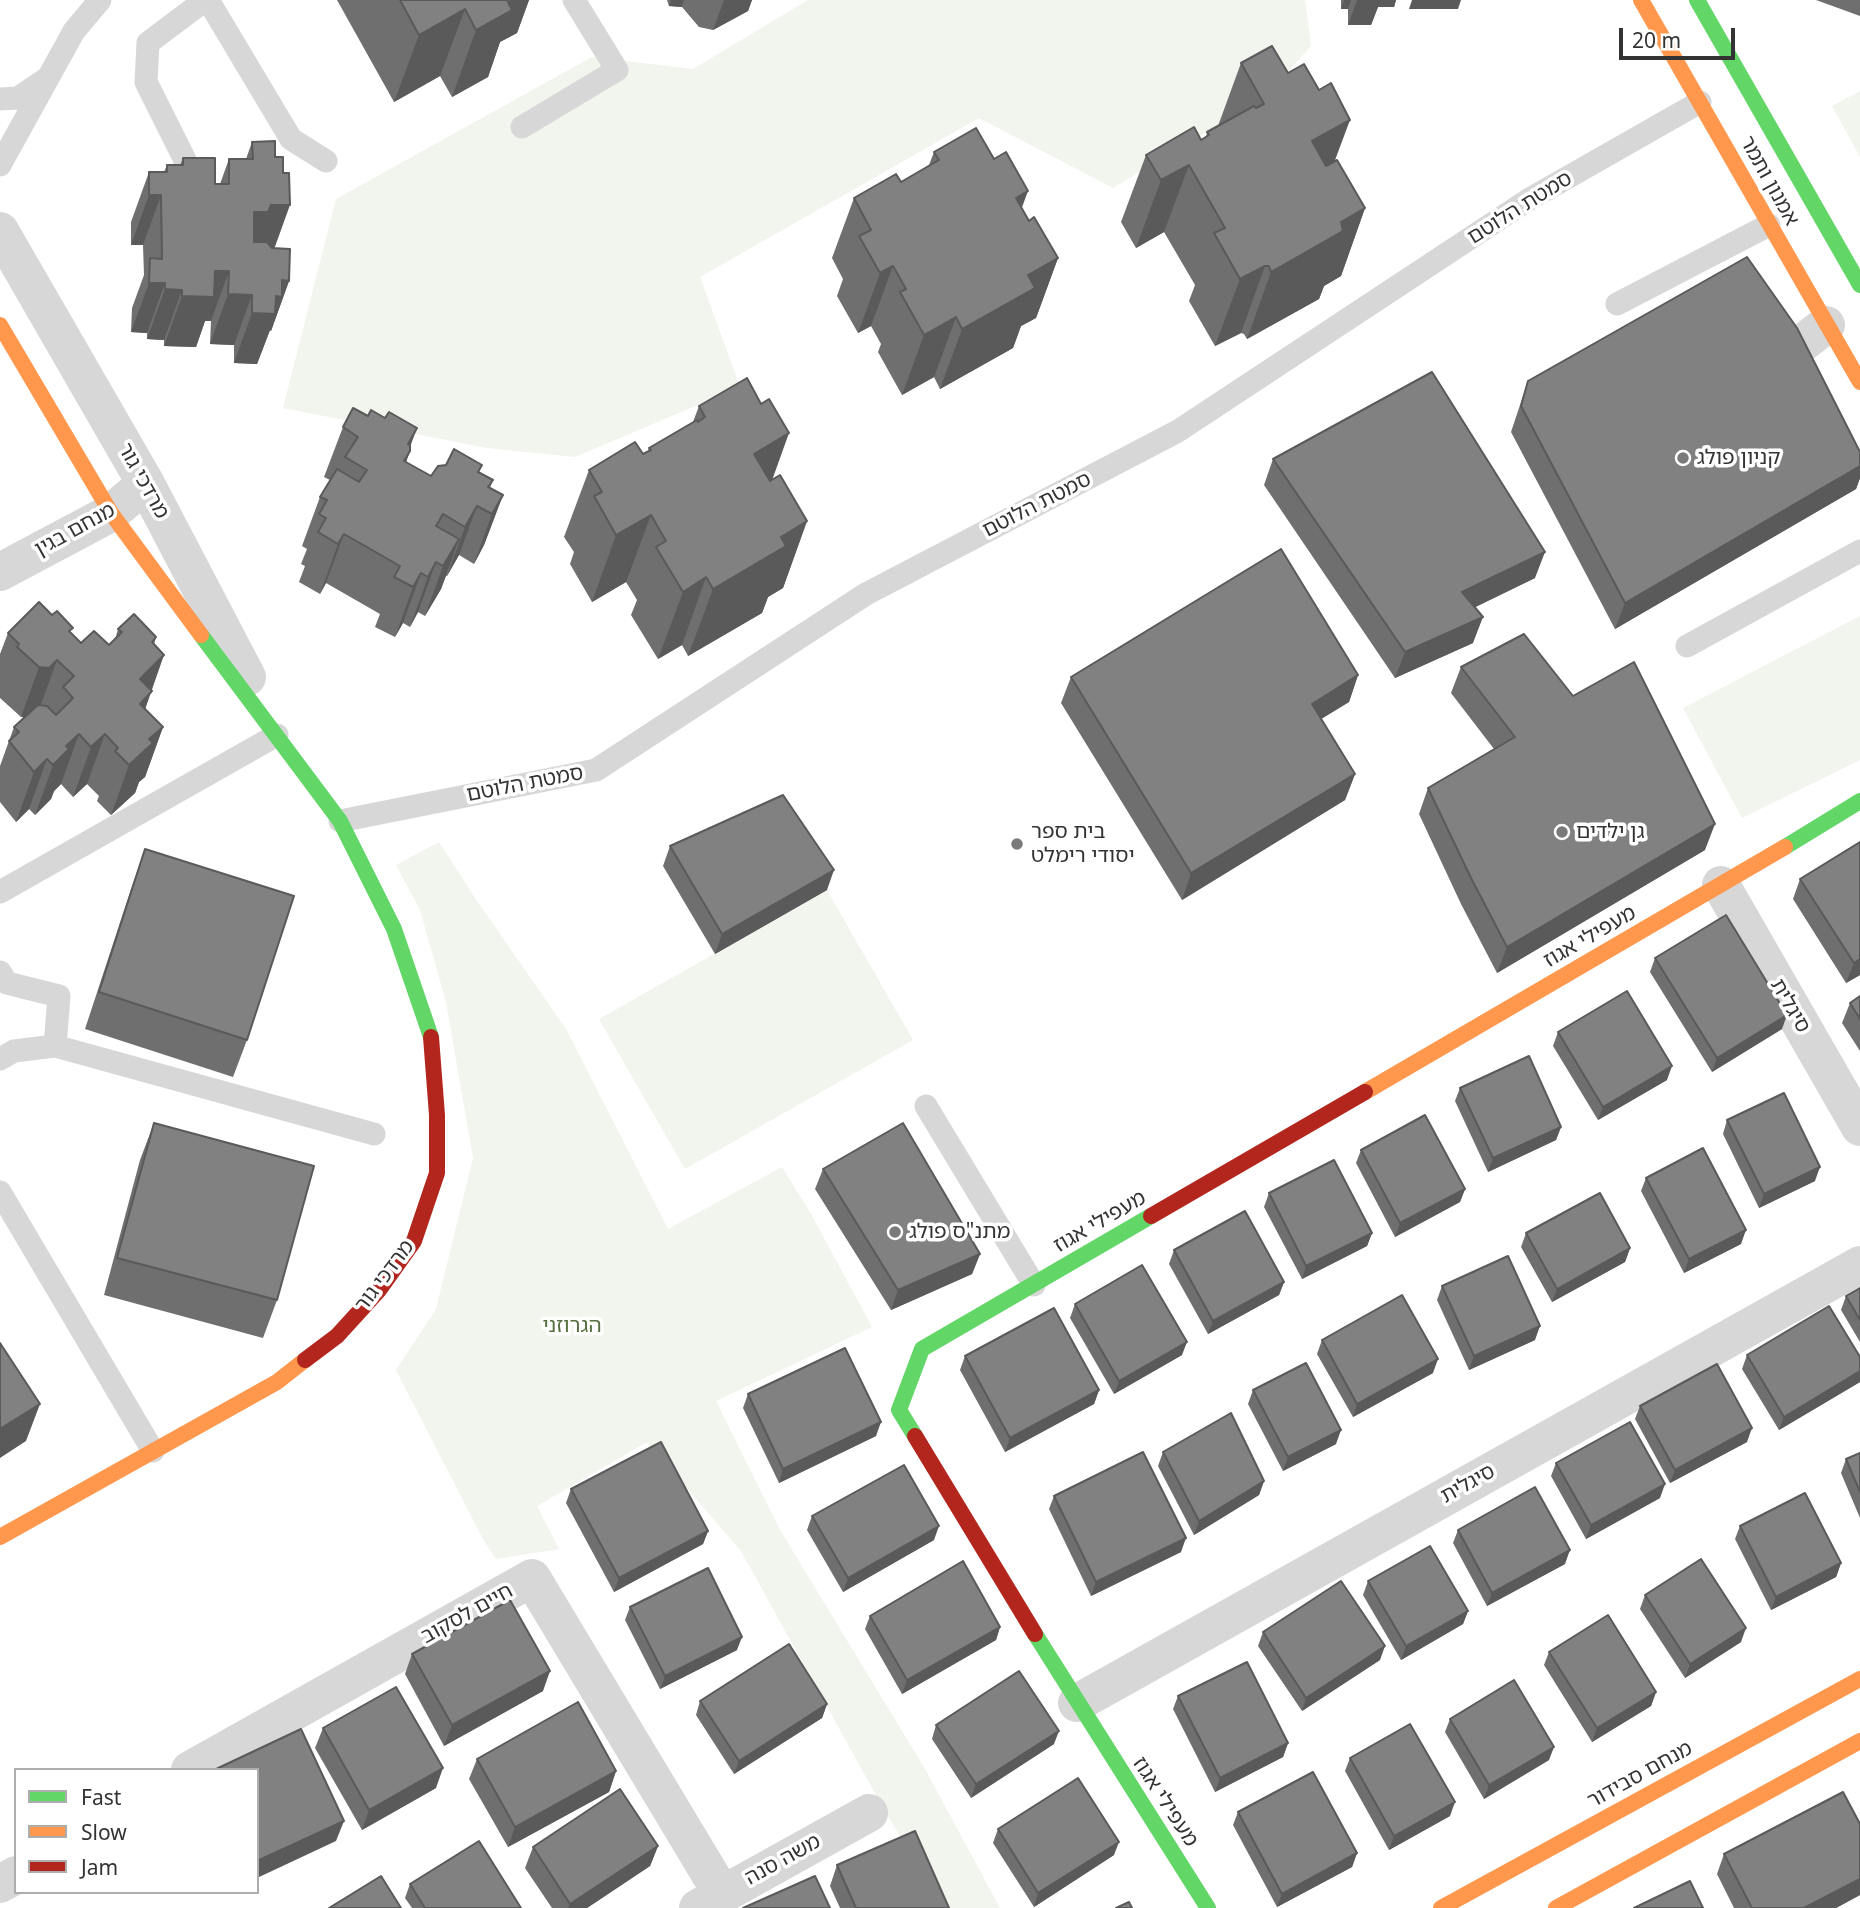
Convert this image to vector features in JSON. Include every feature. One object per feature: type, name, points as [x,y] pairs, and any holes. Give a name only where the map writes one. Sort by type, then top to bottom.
[{"type":"street","name":"אמנון ותמר","points":[[1641,0],[1860,382]]},
{"type":"street","name":"אמנון ותמר","points":[[1697,0],[1860,285]]},
{"type":"street","name":"מרדכי גור","points":[[0,231],[146,484],[277,735]]},
{"type":"street","name":"מרדכי גור","points":[[0,325],[111,513],[340,821],[394,929],[432,1039],[437,1115],[437,1174],[414,1241],[379,1290],[337,1336],[277,1382],[0,1537]]},
{"type":"street","points":[[1787,355],[1826,326]]},
{"type":"street","name":"מנחם בגין","points":[[0,572],[111,513],[146,484]]},
{"type":"street","name":"מעפילי אגוז","points":[[1208,1908],[1077,1703],[899,1410],[922,1349],[1721,885],[1860,801]]},
{"type":"street","name":"סיגלית","points":[[1721,885],[1860,1127]]},
{"type":"street","name":"סיגלית","points":[[1077,1703],[1860,1265]]},
{"type":"street","name":"חיים לסקוב","points":[[194,1768],[532,1578],[710,1901]]},
{"type":"street","name":"מנחם סבידור","points":[[1441,1908],[1860,1679]]},
{"type":"street","points":[[1556,1908],[1860,1741]]},
{"type":"street","name":"משה סנה","points":[[710,1901],[869,1813]]},
{"type":"lane","points":[[0,165],[74,31],[100,0]]},
{"type":"lane","points":[[197,184],[146,82],[148,43],[207,0],[291,139],[326,161]]},
{"type":"lane","points":[[522,127],[617,70],[574,0]]},
{"type":"lane","points":[[0,99],[18,98],[48,78]]},
{"type":"lane","name":"סמטת הלוטם","points":[[340,821],[596,770],[866,594],[1178,431],[1528,200],[1700,102]]},
{"type":"lane","points":[[1617,304],[1769,225]]},
{"type":"lane","points":[[1687,646],[1860,551]]},
{"type":"lane","points":[[0,892],[277,735]]},
{"type":"lane","points":[[0,972],[6,983],[59,996],[55,1046]]},
{"type":"lane","points":[[0,1059],[14,1051],[55,1046],[374,1134]]},
{"type":"lane","points":[[926,1106],[1034,1285]]},
{"type":"lane","points":[[0,1192],[153,1451]]},
{"type":"green space","points":[[808,0],[1305,0],[1311,46],[1264,98],[1113,188],[979,118],[700,277],[740,387],[575,457],[487,448],[283,408],[336,199],[592,57],[693,69]]},
{"type":"green space","points":[[1860,91],[1860,157],[1832,106]]},
{"type":"green space","points":[[1860,616],[1860,760],[1742,818],[1683,708]]},
{"type":"green space","name":"הגרוזני","points":[[439,842],[566,1029],[668,1229],[782,1167],[811,1214],[872,1327],[716,1401],[780,1530],[925,1769],[1000,1908],[942,1908],[877,1797],[741,1551],[647,1442],[537,1506],[559,1549],[496,1559],[484,1541],[396,1370],[436,1309],[473,1158],[446,1002],[420,910],[396,865]]},
{"type":"green space","points":[[827,890],[913,1040],[685,1169],[599,1019]]},
{"type":"building","points":[[400,0],[507,0],[512,10],[476,30],[465,9],[419,35]]},
{"type":"building","points":[[1272,46],[1288,73],[1304,64],[1319,90],[1331,83],[1350,120],[1312,141],[1326,166],[1337,160],[1365,208],[1341,222],[1343,231],[1271,272],[1269,266],[1265,266],[1240,279],[1214,233],[1225,228],[1189,165],[1161,180],[1146,155],[1194,127],[1201,140],[1209,135],[1207,132],[1254,106],[1256,108],[1264,104],[1241,63]]},
{"type":"building","points":[[976,128],[994,159],[1006,152],[1028,191],[1016,198],[1029,221],[1034,217],[1058,258],[1028,275],[1035,288],[962,329],[956,317],[924,335],[900,292],[906,289],[893,266],[880,273],[859,236],[871,230],[854,198],[896,174],[901,182],[939,160],[934,152]]},
{"type":"building","points":[[275,141],[275,157],[283,157],[283,173],[289,173],[290,205],[271,205],[268,212],[254,212],[254,242],[267,242],[272,248],[290,249],[289,281],[282,280],[282,297],[276,296],[275,314],[252,313],[252,295],[228,294],[229,271],[215,271],[214,297],[182,296],[182,290],[165,289],[165,283],[149,283],[150,258],[162,259],[161,195],[149,195],[149,172],[167,172],[167,165],[183,165],[183,158],[215,158],[215,184],[229,184],[229,159],[253,159],[252,142]]},
{"type":"building","name":"קניון פולג","points":[[1747,257],[1797,328],[1860,452],[1860,466],[1625,603],[1521,406],[1528,381]]},
{"type":"building","points":[[1432,372],[1545,552],[1462,592],[1483,617],[1405,652],[1273,459]]},
{"type":"building","points":[[747,378],[761,404],[769,399],[789,433],[754,454],[770,481],[780,475],[807,521],[781,537],[786,546],[713,589],[706,577],[683,592],[656,547],[666,541],[651,515],[616,535],[594,496],[602,492],[589,470],[635,442],[643,454],[651,450],[649,448],[705,417],[699,406]]},
{"type":"building","points":[[353,408],[368,416],[371,410],[385,418],[389,412],[417,428],[408,444],[410,451],[404,461],[431,476],[438,466],[446,465],[454,449],[482,465],[478,472],[493,480],[488,487],[503,495],[492,514],[477,506],[465,527],[443,514],[436,526],[459,539],[443,566],[436,562],[428,577],[421,573],[413,587],[394,577],[400,566],[344,534],[338,544],[318,532],[326,518],[319,514],[327,500],[320,497],[337,469],[359,482],[367,470],[345,457],[358,437],[343,427]]},
{"type":"building","name":"בית ספר יסודי רימלט","points":[[1281,549],[1358,675],[1312,704],[1355,774],[1191,873],[1071,677]]},
{"type":"building","points":[[39,602],[52,615],[57,611],[73,628],[69,631],[81,643],[94,631],[109,645],[122,632],[118,629],[134,614],[156,637],[152,642],[164,655],[140,679],[152,691],[140,704],[163,727],[149,739],[153,743],[129,765],[115,751],[118,748],[105,734],[91,747],[79,734],[66,746],[69,749],[53,765],[47,759],[34,772],[9,741],[19,732],[14,727],[38,705],[47,706],[56,715],[73,698],[63,687],[74,676],[57,660],[49,668],[39,667],[17,647],[19,644],[8,633]]},
{"type":"building","name":"גן ילדים","points":[[1524,634],[1573,696],[1634,662],[1715,824],[1507,947],[1428,788],[1515,737],[1461,667]]},
{"type":"building","points":[[783,795],[834,870],[722,934],[670,846]]},
{"type":"building","points":[[1860,842],[1860,959],[1854,963],[1800,879]]},
{"type":"building","points":[[145,849],[294,896],[247,1040],[99,992]]},
{"type":"building","points":[[1726,915],[1787,1015],[1717,1058],[1655,958]]},
{"type":"building","points":[[1627,991],[1672,1066],[1603,1107],[1558,1032]]},
{"type":"building","points":[[1860,996],[1860,1019],[1850,1003]]},
{"type":"building","points":[[1529,1056],[1561,1127],[1493,1158],[1460,1088]]},
{"type":"building","points":[[1784,1093],[1820,1167],[1764,1194],[1727,1120]]},
{"type":"building","points":[[1425,1115],[1465,1189],[1400,1223],[1361,1150]]},
{"type":"building","points":[[154,1123],[314,1166],[277,1300],[117,1258]]},
{"type":"building","name":"מתנ\"ס פולג","points":[[903,1123],[980,1254],[898,1290],[823,1169]]},
{"type":"building","points":[[1703,1148],[1746,1230],[1689,1259],[1646,1178]]},
{"type":"building","points":[[1334,1160],[1372,1233],[1306,1266],[1269,1193]]},
{"type":"building","points":[[1600,1193],[1630,1248],[1557,1289],[1526,1233]]},
{"type":"building","points":[[1245,1211],[1284,1282],[1213,1321],[1174,1250]]},
{"type":"building","points":[[1508,1256],[1540,1326],[1474,1356],[1442,1286]]},
{"type":"building","points":[[1142,1265],[1187,1342],[1119,1381],[1075,1304]]},
{"type":"building","points":[[1860,1288],[1860,1320],[1846,1296]]},
{"type":"building","points":[[1402,1295],[1438,1359],[1357,1404],[1322,1340]]},
{"type":"building","points":[[1829,1306],[1860,1357],[1860,1371],[1784,1417],[1747,1355]]},
{"type":"building","points":[[1054,1308],[1099,1390],[1010,1438],[965,1356]]},
{"type":"building","points":[[0,1343],[40,1404],[0,1429]]},
{"type":"building","points":[[845,1348],[881,1422],[783,1469],[748,1394]]},
{"type":"building","points":[[1306,1363],[1341,1430],[1288,1457],[1253,1390]]},
{"type":"building","points":[[1717,1364],[1752,1428],[1675,1470],[1640,1406]]},
{"type":"building","points":[[1231,1413],[1264,1481],[1199,1521],[1163,1452]]},
{"type":"building","points":[[1630,1422],[1665,1484],[1591,1525],[1556,1463]]},
{"type":"building","points":[[661,1442],[708,1531],[619,1578],[571,1489]]},
{"type":"building","points":[[1143,1452],[1186,1538],[1096,1582],[1054,1496]]},
{"type":"building","points":[[1860,1453],[1860,1492],[1846,1459]]},
{"type":"building","points":[[904,1465],[939,1526],[848,1578],[812,1516]]},
{"type":"building","points":[[1535,1487],[1570,1550],[1492,1593],[1458,1530]]},
{"type":"building","points":[[1805,1493],[1841,1563],[1776,1597],[1740,1526]]},
{"type":"building","points":[[1430,1546],[1468,1611],[1406,1646],[1368,1581]]},
{"type":"building","points":[[1701,1559],[1746,1628],[1690,1664],[1645,1595]]},
{"type":"building","points":[[963,1561],[1000,1627],[907,1680],[870,1616]]},
{"type":"building","points":[[708,1568],[742,1637],[665,1676],[630,1607]]},
{"type":"building","points":[[1341,1581],[1385,1646],[1306,1698],[1263,1632]]},
{"type":"building","points":[[510,1600],[550,1671],[452,1725],[412,1654]]},
{"type":"building","points":[[1608,1615],[1656,1692],[1597,1728],[1549,1652]]},
{"type":"building","points":[[789,1644],[827,1704],[739,1761],[700,1701]]},
{"type":"building","points":[[1247,1662],[1288,1743],[1220,1778],[1178,1696]]},
{"type":"building","points":[[1019,1671],[1059,1731],[976,1784],[936,1725]]},
{"type":"building","points":[[1514,1680],[1554,1747],[1489,1785],[1450,1719]]},
{"type":"building","points":[[396,1687],[443,1768],[369,1810],[323,1728]]},
{"type":"building","points":[[578,1702],[616,1771],[515,1827],[477,1759]]},
{"type":"building","points":[[1410,1724],[1455,1802],[1394,1836],[1350,1758]]},
{"type":"building","points":[[301,1729],[344,1821],[259,1860],[259,1768],[218,1768]]},
{"type":"building","points":[[1313,1772],[1357,1853],[1282,1894],[1238,1812]]},
{"type":"building","points":[[1078,1778],[1119,1842],[1038,1893],[998,1829]]},
{"type":"building","points":[[620,1789],[658,1846],[570,1904],[533,1847]]},
{"type":"building","points":[[1843,1792],[1860,1824],[1860,1879],[1804,1908],[1752,1908],[1724,1854]]},
{"type":"building","points":[[915,1831],[949,1908],[856,1908],[837,1865]]},
{"type":"building","points":[[479,1841],[521,1908],[425,1908],[410,1884]]},
{"type":"building","points":[[381,1876],[401,1908],[329,1908]]},
{"type":"building","points":[[815,1876],[830,1908],[743,1908]]},
{"type":"building","points":[[1690,1881],[1703,1908],[1634,1908]]},
{"type":"building","points":[[1129,1902],[1132,1908],[1116,1908]]},
{"type":"traffic: fast","points":[[1697,0],[1860,285]]},
{"type":"traffic: fast","points":[[201,635],[340,821],[394,929],[431,1037]]},
{"type":"traffic: fast","points":[[1785,847],[1860,801]]},
{"type":"traffic: fast","points":[[915,1436],[899,1410],[922,1349],[1151,1216]]},
{"type":"traffic: fast","points":[[1035,1634],[1208,1908]]},
{"type":"traffic: slow","points":[[1641,0],[1860,382]]},
{"type":"traffic: slow","points":[[0,325],[111,513],[201,635]]},
{"type":"traffic: slow","points":[[1365,1092],[1785,847]]},
{"type":"traffic: slow","points":[[0,1537],[277,1382],[305,1360]]},
{"type":"traffic: slow","points":[[1441,1908],[1860,1679]]},
{"type":"traffic: slow","points":[[1556,1908],[1860,1741]]},
{"type":"traffic: jam","points":[[305,1360],[337,1336],[379,1290],[414,1241],[437,1173],[437,1115],[431,1037]]},
{"type":"traffic: jam","points":[[1151,1216],[1365,1092]]},
{"type":"traffic: jam","points":[[915,1436],[1035,1634]]},
{"type":"place","name":"קניון פולג","points":[[1683,458]]},
{"type":"place","name":"גן ילדים","points":[[1562,832]]},
{"type":"place","name":"בית ספר יסודי רימלט","points":[[1017,844]]},
{"type":"place","name":"מתנ\"ס פולג","points":[[895,1232]]}]
